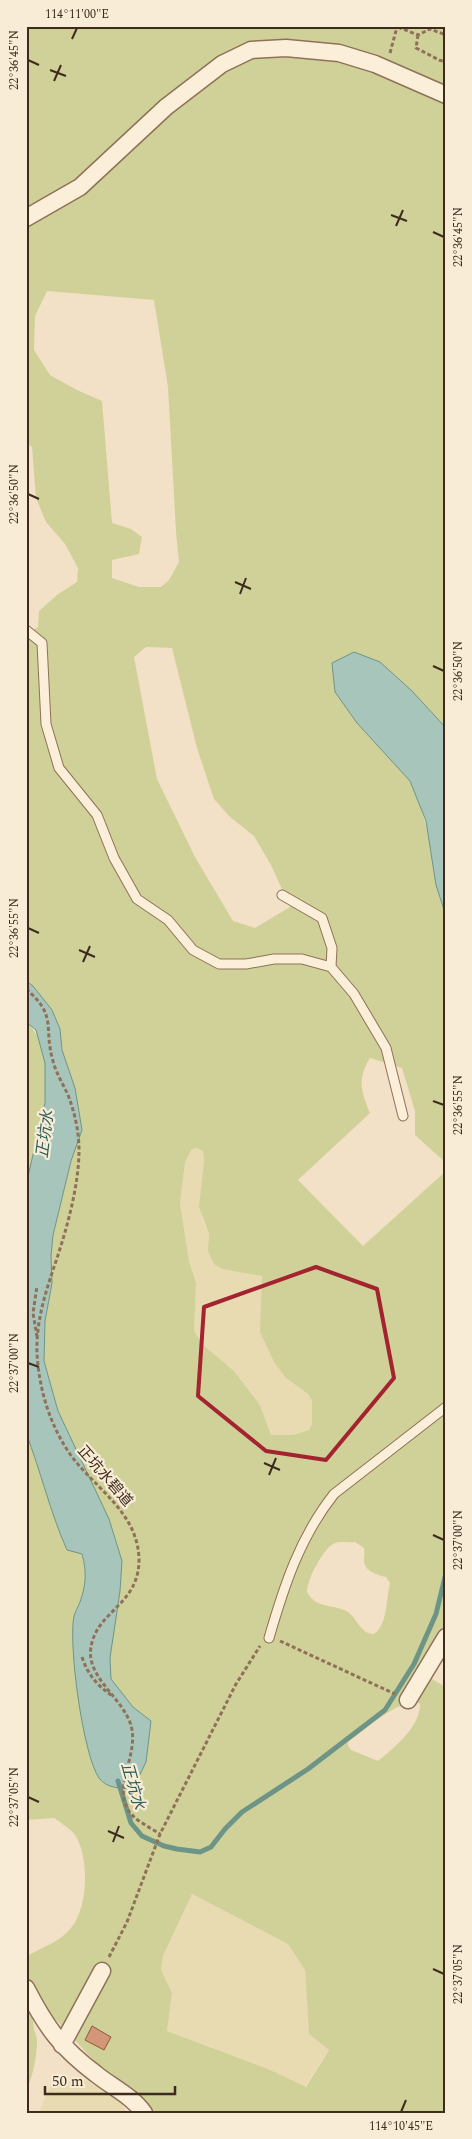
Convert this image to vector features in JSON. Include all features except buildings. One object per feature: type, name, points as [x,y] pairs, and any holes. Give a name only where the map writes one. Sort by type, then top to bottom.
[{"type":"street","points":[[26,218],[80,188],[166,107],[222,64],[251,50],[286,48],[338,53],[385,68],[446,95]]},
{"type":"street","points":[[408,1700],[446,1637]]},
{"type":"street","points":[[62,2045],[102,1971]]},
{"type":"street","points":[[26,1988],[49,2029],[62,2045],[92,2071],[133,2100],[144,2113]]},
{"type":"lane","points":[[26,630],[42,644],[46,724],[59,768],[97,815],[114,858],[137,900],[168,920],[193,950],[219,964],[246,964],[274,959],[302,959],[331,967],[354,994],[386,1048],[403,1116]]},
{"type":"lane","points":[[282,895],[322,918],[332,948],[331,967]]},
{"type":"lane","points":[[269,1638],[295,1558],[322,1508],[334,1494],[446,1407]]},
{"type":"path","points":[[288,26],[297,26]]},
{"type":"path","points":[[385,68],[398,27],[418,35],[430,29],[446,35]]},
{"type":"path","points":[[418,35],[416,48],[446,62]]},
{"type":"path","name":"正坑水碧道","points":[[26,989],[39,1001],[48,1016],[51,1053],[73,1110],[79,1149],[78,1169],[72,1198],[54,1269],[41,1307],[37,1340],[41,1382],[52,1423],[64,1444],[76,1462],[130,1521],[136,1540],[139,1559],[133,1585],[122,1604],[99,1626],[90,1650],[95,1671],[128,1716],[133,1735],[133,1747],[123,1795],[127,1809],[138,1820],[160,1834]]},
{"type":"path","points":[[37,1286],[33,1313],[37,1340]]},
{"type":"path","points":[[102,1971],[127,1922],[160,1834],[236,1684],[262,1643],[269,1638],[277,1639],[387,1690]]},
{"type":"path","points":[[82,1657],[86,1670],[95,1683],[114,1698]]},
{"type":"highlighted area","points":[[316,1267],[377,1289],[394,1378],[326,1460],[266,1451],[198,1396],[204,1307]]},
{"type":"shaded area","points":[[196,1148],[203,1151],[202,1219],[209,1234],[208,1251],[262,1276],[286,1378],[308,1394],[312,1401],[312,1424],[309,1430],[293,1435],[271,1435],[260,1405],[234,1371],[202,1344],[194,1331],[196,1283],[189,1261],[180,1203],[185,1163],[191,1150]]},
{"type":"shaded area","points":[[192,1894],[288,1944],[305,1970],[309,2034],[329,2049],[305,2087],[268,2069],[167,2031],[172,1993],[161,1970],[163,1956]]},
{"type":"shaded area","points":[[86,2080],[123,2103],[126,2113],[38,2113],[51,2085]]},
{"type":"green space","points":[[26,26],[446,26],[446,728],[412,691],[357,723],[394,760],[411,783],[423,815],[446,916],[446,1163],[415,1135],[415,1111],[402,1068],[370,1058],[363,1072],[362,1085],[364,1098],[370,1113],[298,1180],[363,1246],[446,1171],[446,1651],[430,1678],[446,1687],[446,2113],[152,2113],[143,2101],[110,2078],[58,2022],[46,2013],[35,2014],[33,2024],[37,2041],[35,2063],[26,2092],[26,1957],[55,1941],[71,1928],[77,1919],[84,1897],[85,1871],[81,1848],[73,1832],[54,1818],[26,1820],[26,1433],[67,1550],[82,1554],[84,1560],[85,1584],[74,1616],[73,1650],[82,1724],[93,1766],[102,1782],[114,1787],[133,1789],[151,1721],[133,1707],[111,1679],[110,1658],[120,1591],[122,1561],[58,1411],[44,1361],[45,1321],[52,1283],[51,1256],[53,1235],[71,1161],[82,1130],[75,1088],[62,1050],[60,1029],[52,1010],[33,986],[26,981],[26,634],[38,627],[39,611],[57,595],[77,582],[78,568],[65,544],[46,522],[36,498],[32,447],[26,442]],"holes":[[[47,291],[154,300],[168,387],[179,562],[169,580],[161,587],[139,587],[112,578],[112,560],[139,554],[142,537],[131,529],[112,523],[102,401],[50,375],[34,350],[35,316]],[[146,647],[172,648],[197,748],[214,799],[230,817],[254,836],[271,865],[290,907],[255,928],[233,921],[195,857],[157,779],[134,657]],[[196,1148],[203,1151],[204,1160],[199,1207],[209,1234],[208,1251],[214,1264],[222,1269],[262,1276],[260,1332],[274,1362],[286,1378],[308,1394],[312,1401],[312,1424],[309,1430],[293,1435],[271,1435],[260,1405],[234,1371],[202,1344],[194,1331],[196,1283],[189,1261],[180,1203],[185,1163],[191,1150]],[[339,1542],[355,1542],[364,1548],[366,1567],[375,1574],[386,1577],[390,1583],[384,1618],[379,1630],[374,1634],[361,1628],[348,1612],[314,1601],[307,1592],[313,1573],[321,1558],[330,1546]],[[415,1701],[420,1704],[416,1721],[392,1749],[378,1761],[351,1750],[348,1742],[397,1707]],[[192,1894],[288,1944],[305,1970],[309,2034],[329,2050],[306,2087],[268,2069],[167,2031],[172,1993],[161,1970],[163,1956]]]},
{"type":"green space","points":[[26,1022],[38,1037],[44,1055],[46,1077],[41,1124],[26,1185]]},
{"type":"water","points":[[354,652],[380,662],[412,691],[446,728],[446,916],[436,885],[426,821],[410,781],[357,723],[335,692],[332,663]]},
{"type":"water","points":[[26,981],[33,986],[52,1010],[60,1029],[62,1050],[75,1088],[82,1130],[71,1161],[53,1235],[51,1256],[52,1283],[45,1321],[44,1361],[58,1411],[109,1519],[122,1561],[120,1591],[110,1658],[111,1679],[133,1707],[151,1721],[146,1762],[133,1789],[114,1787],[102,1782],[93,1766],[82,1724],[73,1650],[74,1616],[85,1584],[84,1561],[82,1554],[67,1550],[26,1433],[26,1185],[45,1103],[45,1063],[36,1030],[26,1022]]},
{"type":"waterway","name":"正坑水","points":[[118,1781],[131,1823],[142,1836],[164,1846],[177,1849],[200,1852],[211,1847],[242,1812],[308,1769],[385,1710],[414,1664],[436,1614],[446,1573]]}]
